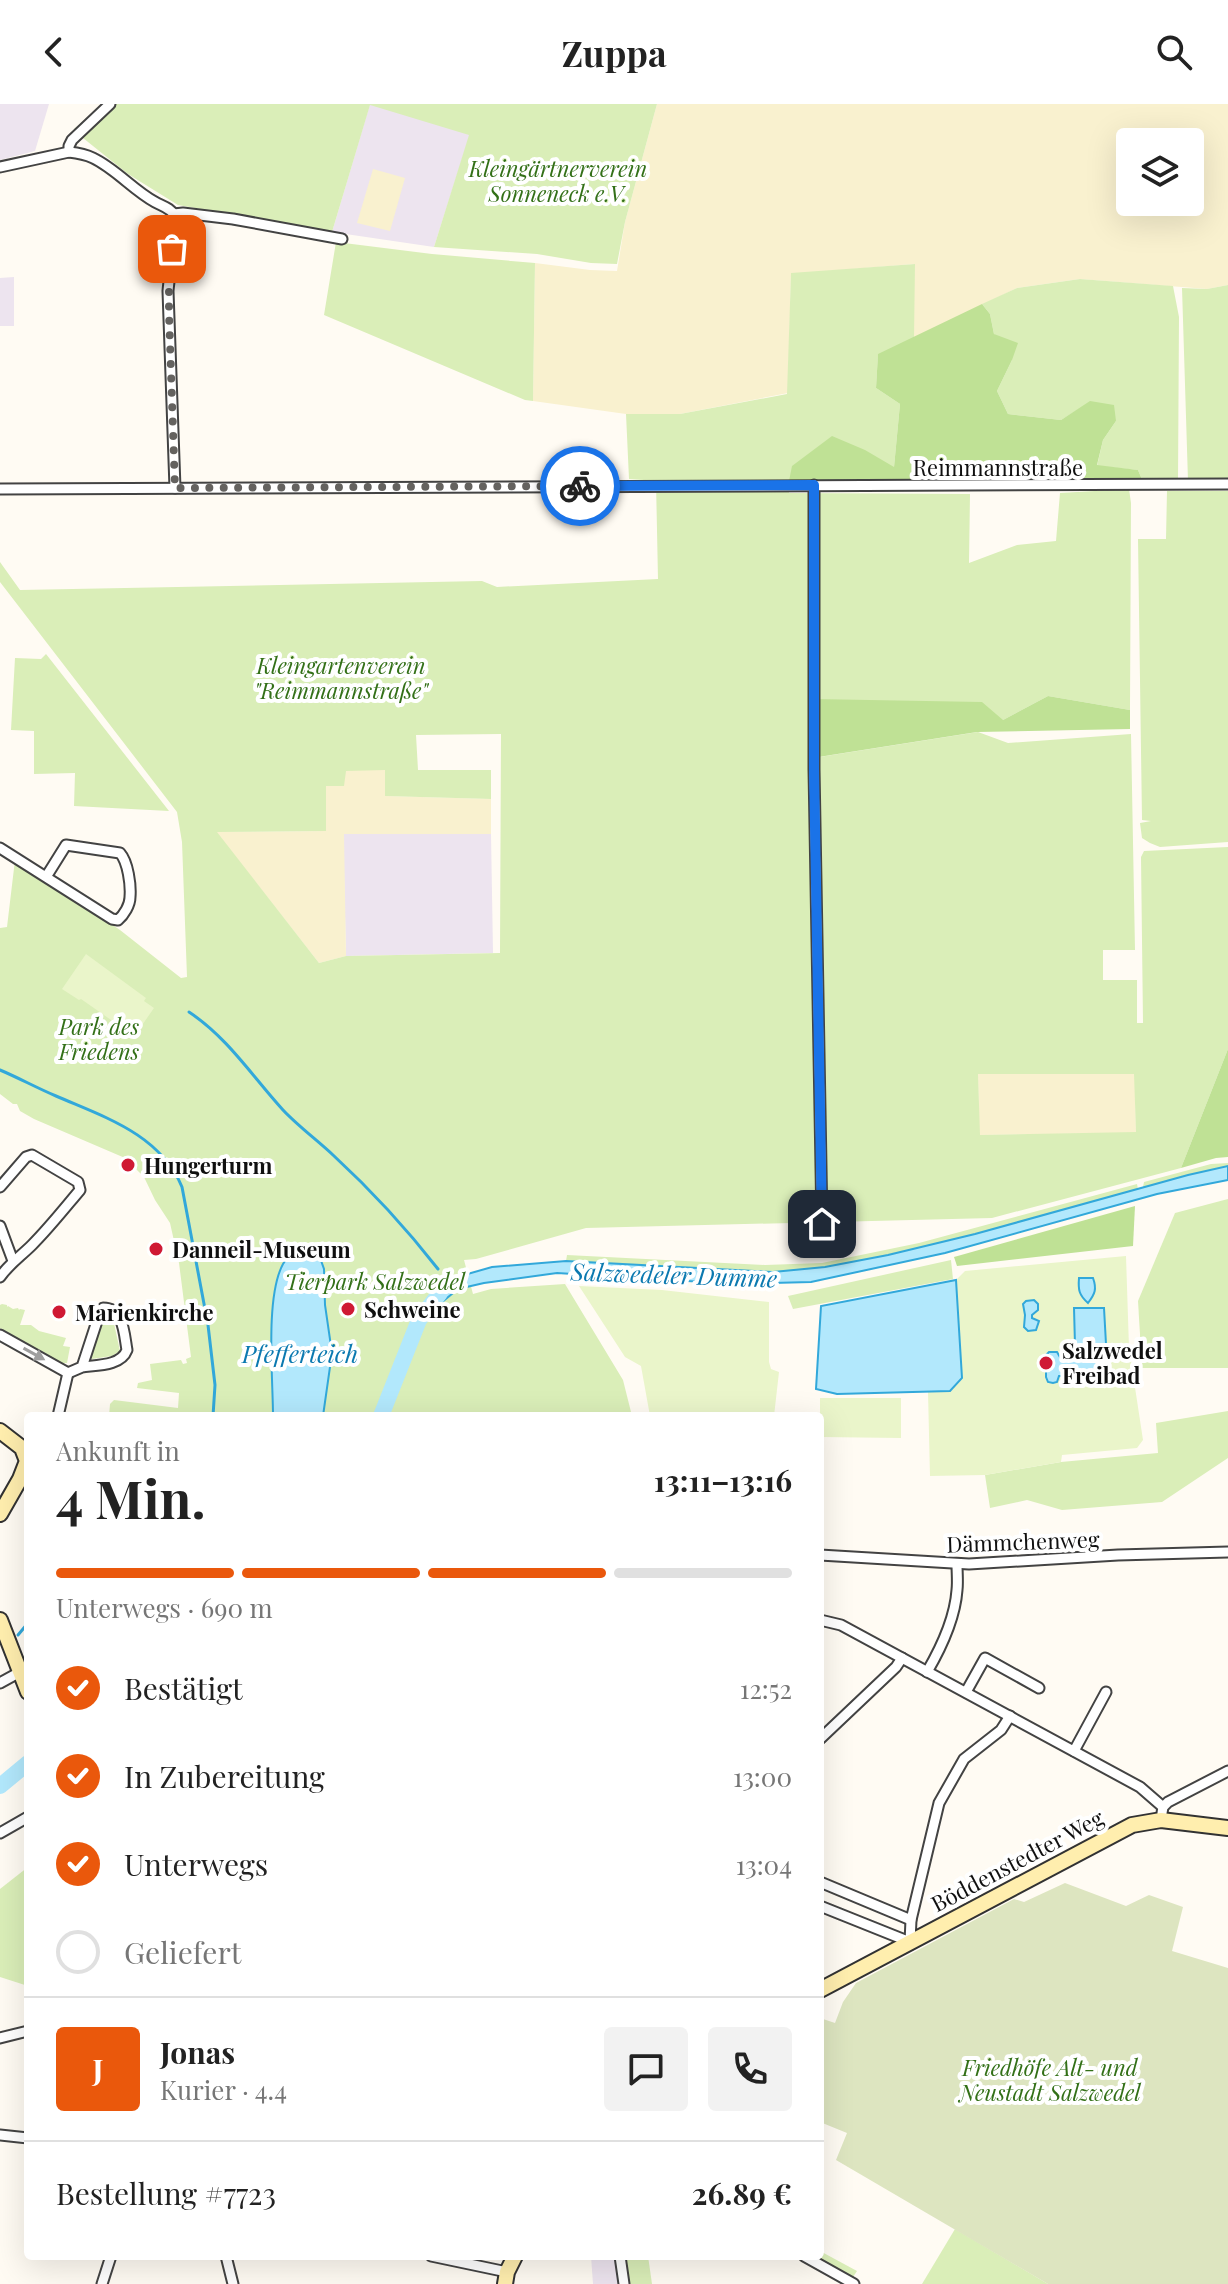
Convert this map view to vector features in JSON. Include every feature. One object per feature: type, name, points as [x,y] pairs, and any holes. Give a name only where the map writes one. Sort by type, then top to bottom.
[{"type":"street","points":[[69,152],[72,140],[110,104]]},
{"type":"street","points":[[0,167],[69,152],[80,153],[100,162],[174,214],[176,225],[168,302],[175,488]]},
{"type":"street","points":[[174,214],[233,219],[342,239]]},
{"type":"street","name":"Reimmannstraße","points":[[0,489],[1228,484]]},
{"type":"street","points":[[814,485],[814,769],[822,1224]]},
{"type":"street","points":[[0,848],[112,919],[122,918],[131,900],[125,859],[120,853],[66,845],[46,877]]},
{"type":"street","points":[[0,1187],[26,1157],[32,1155],[78,1182],[80,1190],[57,1218],[7,1263],[0,1277]]},
{"type":"street","points":[[0,1226],[7,1263]]},
{"type":"street","points":[[68,1373],[82,1367],[119,1361],[126,1355],[121,1319],[110,1308],[103,1308],[100,1312],[82,1367]]},
{"type":"street","points":[[0,1335],[68,1373]]},
{"type":"street","points":[[59,1412],[68,1373]]},
{"type":"street","points":[[0,1431],[24,1451]]},
{"type":"street","points":[[0,1514],[24,1471]]},
{"type":"street","name":"Dämmchenweg","points":[[824,1555],[957,1564],[1228,1552]]},
{"type":"street","points":[[927,1672],[952,1616],[957,1564]]},
{"type":"street","points":[[0,1620],[24,1682]]},
{"type":"street","points":[[824,1621],[841,1625],[1140,1787],[1162,1814],[1228,1828]]},
{"type":"street","points":[[824,1735],[902,1658]]},
{"type":"street","points":[[966,1692],[985,1658],[1039,1688]]},
{"type":"street","points":[[0,1683],[20,1672]]},
{"type":"street","points":[[1074,1751],[1106,1692]]},
{"type":"street","points":[[824,1908],[910,1942],[911,1920],[939,1803],[964,1759],[1001,1730],[1010,1716]]},
{"type":"street","name":"Böddenstedter Weg","points":[[824,1988],[1120,1830],[1162,1814],[1168,1802],[1228,1771]]},
{"type":"street","points":[[0,1833],[24,1819]]},
{"type":"street","points":[[824,1884],[911,1920]]},
{"type":"street","points":[[0,2038],[24,2032]]},
{"type":"street","points":[[0,2135],[24,2138]]},
{"type":"street","points":[[102,2284],[110,2260]]},
{"type":"street","points":[[227,2260],[233,2284]]},
{"type":"street","points":[[445,2260],[506,2278]]},
{"type":"street","points":[[621,2260],[624,2284]]},
{"type":"street","points":[[811,2260],[854,2284]]},
{"type":"shaded area","points":[[0,104],[49,104],[35,151],[0,160]]},
{"type":"shaded area","points":[[370,104],[470,134],[434,247],[332,232]]},
{"type":"shaded area","points":[[657,104],[1228,104],[1228,285],[1207,289],[1080,279],[1017,288],[914,338],[914,264],[791,274],[788,393],[680,414],[626,414],[533,401],[535,263],[617,271],[625,222]]},
{"type":"shaded area","points":[[373,169],[405,178],[390,231],[357,223]]},
{"type":"shaded area","points":[[14,277],[14,326],[0,326],[0,278]]},
{"type":"shaded area","points":[[346,770],[385,770],[386,796],[491,799],[491,834],[344,834],[346,956],[319,963],[216,832],[326,831],[326,785]]},
{"type":"shaded area","points":[[343,834],[491,834],[493,953],[346,956]]},
{"type":"shaded area","points":[[978,1073],[1135,1074],[1136,1133],[979,1135]]},
{"type":"shaded area","points":[[591,2260],[618,2260],[620,2284],[593,2284]]},
{"type":"green space","name":"Kleingärtnerverein Sonneneck e.V.","points":[[104,104],[657,104],[625,222],[617,264],[537,254],[434,247],[469,135],[370,105],[332,232],[178,205],[128,174],[74,129]]},
{"type":"green space","points":[[336,242],[535,263],[533,401],[324,315]]},
{"type":"green space","points":[[915,264],[914,338],[878,355],[876,388],[900,404],[894,467],[789,481],[789,493],[970,494],[969,563],[1017,545],[1056,541],[1060,493],[1129,489],[1130,710],[1048,696],[1003,720],[813,758],[978,732],[1008,743],[1131,734],[1135,950],[1103,950],[1103,980],[1137,980],[1137,1023],[1143,1023],[1141,857],[1144,851],[1228,847],[1228,1049],[1181,1168],[992,1218],[586,1228],[464,1260],[473,1294],[491,1289],[565,1284],[623,1380],[631,1412],[324,1412],[332,1353],[325,1305],[324,1269],[275,1290],[271,1352],[273,1412],[109,1412],[114,1400],[178,1408],[179,1393],[137,1388],[138,1383],[152,1380],[150,1364],[181,1360],[183,1364],[191,1357],[179,1263],[170,1223],[144,1177],[125,1158],[34,1119],[0,1094],[0,928],[7,927],[15,860],[120,930],[181,978],[187,977],[182,842],[177,812],[0,582],[0,562],[20,590],[482,581],[497,587],[658,579],[656,481],[629,479],[626,414],[680,414],[787,394],[791,273]],"holes":[[[501,734],[500,953],[346,956],[319,963],[217,832],[326,831],[326,786],[344,786],[346,771],[385,770],[385,796],[491,799],[491,770],[418,770],[416,735]],[[978,1074],[1134,1074],[1136,1132],[980,1135]]]},
{"type":"green space","points":[[1080,279],[1173,286],[1179,317],[1178,480],[1143,482],[1138,470],[1097,466],[1103,440],[1116,421],[1090,402],[1061,420],[1008,414],[997,391],[1012,360],[994,334],[990,314],[982,304],[1017,288]]},
{"type":"green space","points":[[1228,285],[1228,480],[1188,481],[1182,288],[1207,289]]},
{"type":"green space","points":[[982,304],[990,314],[994,334],[1018,343],[997,391],[1008,414],[1061,420],[1090,401],[1114,405],[1116,421],[1103,440],[1097,465],[1138,470],[1143,482],[789,481],[792,466],[832,436],[894,467],[900,404],[876,388],[878,354]]},
{"type":"green space","points":[[1167,491],[1228,491],[1228,842],[1160,847],[1142,838],[1140,823],[1151,821],[1142,820],[1138,539],[1166,539]]},
{"type":"green space","points":[[46,654],[169,811],[74,806],[75,773],[34,774],[34,731],[11,730],[15,658],[41,659]]},
{"type":"green space","points":[[1048,696],[1130,710],[1130,729],[977,732],[812,758],[813,699],[982,702],[1003,720]]},
{"type":"green space","points":[[86,954],[146,998],[144,1001],[154,1008],[138,1031],[128,1024],[124,1029],[62,989]]},
{"type":"green space","points":[[1228,1049],[1228,1157],[1181,1168]]},
{"type":"green space","points":[[1228,1163],[1228,1166],[1143,1187],[1144,1182],[1211,1164]]},
{"type":"green space","points":[[1137,1184],[1138,1189],[975,1234],[825,1267],[773,1272],[566,1261],[567,1255],[765,1265],[822,1263],[919,1243]]},
{"type":"green space","points":[[1228,1199],[1228,1368],[1142,1368],[1138,1301],[1175,1213]]},
{"type":"green space","points":[[1135,1206],[1133,1246],[957,1266],[954,1257]]},
{"type":"green space","name":"Salzwedel Freibad","points":[[1126,1256],[1129,1348],[1143,1440],[1137,1448],[1062,1455],[1061,1462],[985,1475],[930,1476],[928,1392],[950,1391],[962,1378],[956,1280],[965,1271]]},
{"type":"green space","points":[[951,1260],[953,1279],[793,1309],[788,1296]]},
{"type":"green space","points":[[579,1286],[662,1290],[769,1302],[769,1362],[771,1369],[779,1372],[774,1412],[649,1412],[641,1366],[625,1357]]},
{"type":"green space","points":[[2,1304],[25,1310],[20,1325],[31,1325],[39,1331],[66,1338],[63,1346],[70,1347],[67,1363],[0,1328]]},
{"type":"green space","points":[[102,1312],[108,1312],[113,1319],[120,1351],[112,1356],[92,1359],[90,1357]]},
{"type":"green space","points":[[820,1398],[901,1398],[901,1438],[824,1437],[824,1412],[820,1412]]},
{"type":"green space","points":[[1228,1411],[1228,1458],[1162,1502],[1062,1510],[1027,1500],[990,1508],[985,1475],[1061,1462],[1158,1453],[1156,1423]]},
{"type":"green space","points":[[24,1870],[24,1985],[0,1977],[0,1889]]},
{"type":"green space","name":"Friedhöfe Alt- und Neustadt Salzwedel","points":[[1065,1883],[1126,1906],[1149,1895],[1183,1907],[1172,1951],[1228,1968],[1228,2284],[1048,2284],[836,2160],[847,2133],[824,2124],[824,2019],[835,2023],[843,2002],[856,1983],[1014,1899],[1024,1902]]},
{"type":"green space","points":[[955,2229],[1048,2284],[922,2284]]},
{"type":"green space","points":[[824,2253],[857,2271],[853,2277],[822,2260]]},
{"type":"green space","points":[[624,2260],[649,2260],[652,2284],[627,2284]]},
{"type":"water","name":"Salzwedeler Dumme","points":[[1228,1166],[1228,1180],[1157,1194],[945,1253],[811,1282],[736,1284],[557,1273],[458,1289],[436,1307],[424,1307],[444,1283],[492,1267],[566,1261],[773,1272],[825,1267],[975,1234]]},
{"type":"water","name":"Pfefferteich","points":[[300,1245],[313,1246],[324,1269],[325,1305],[332,1353],[324,1412],[273,1412],[272,1317],[277,1278],[287,1259]]},
{"type":"water","points":[[1079,1278],[1093,1278],[1095,1291],[1088,1303],[1080,1292]]},
{"type":"water","points":[[956,1280],[962,1378],[950,1391],[837,1394],[816,1389],[821,1306]]},
{"type":"water","points":[[1034,1300],[1038,1310],[1032,1318],[1039,1321],[1036,1330],[1028,1331],[1024,1327],[1023,1304]]},
{"type":"water","points":[[1074,1308],[1104,1308],[1108,1380],[1093,1380],[1091,1377],[1076,1379],[1071,1373],[1069,1381],[1062,1382],[1062,1376],[1059,1376],[1057,1382],[1048,1382],[1046,1355],[1049,1352],[1057,1352],[1061,1359],[1067,1351],[1074,1351],[1082,1359],[1090,1354],[1092,1362],[1095,1362],[1095,1345],[1075,1345]]},
{"type":"waterway","points":[[189,1012],[228,1045],[289,1116],[374,1196],[438,1269]]},
{"type":"waterway","points":[[0,1070],[129,1130],[160,1153],[172,1169],[182,1187],[208,1325],[215,1385],[213,1412]]},
{"type":"waterway","name":"Salzwedeler Dumme","points":[[383,1412],[419,1320],[440,1293]]},
{"type":"waterway","points":[[18,1635],[24,1628]]},
{"type":"waterway","name":"Salzwedeler Dumme","points":[[0,1786],[24,1766]]},
{"type":"way so far","points":[[172,249],[169,349],[175,488],[580,486]]},
{"type":"place","name":"Hungerturm","points":[[128,1165]]},
{"type":"place","name":"Danneil-Museum","points":[[156,1249]]},
{"type":"place","name":"Schweine","points":[[348,1309]]},
{"type":"place","name":"Marienkirche","points":[[59,1312]]},
{"type":"place","name":"Salzwedel Freibad","points":[[1046,1363]]},
{"type":"route","points":[[580,486],[814,485],[814,769],[822,1224]]},
{"type":"park label","name":"Kleingartenverein \"Reimmannstraße\"","points":[[341,678]]},
{"type":"park label","name":"Park des Friedens","points":[[99,1038]]},
{"type":"park label","name":"Tierpark Salzwedel","points":[[375,1281]]}]
